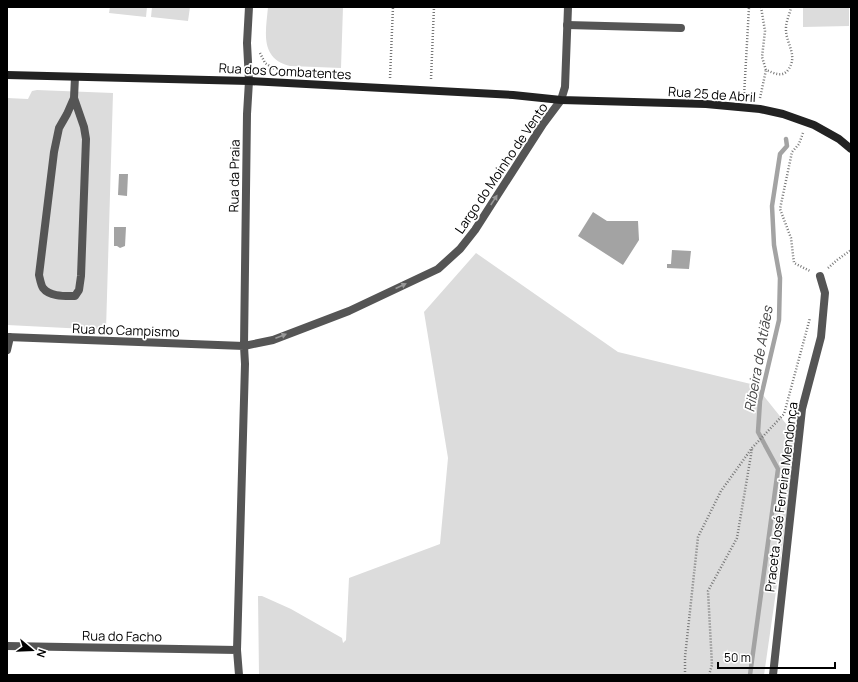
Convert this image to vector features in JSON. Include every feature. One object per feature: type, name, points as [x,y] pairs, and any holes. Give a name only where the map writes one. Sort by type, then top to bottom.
[{"type":"main road","name":"Rua dos Combatentes","points":[[7,75],[249,81],[513,95],[561,100]]},
{"type":"main road","name":"Rua 25 de Abril","points":[[561,100],[706,104],[760,109],[782,114],[814,125],[839,139],[851,149]]},
{"type":"street","name":"Rua da Praia","points":[[239,675],[236,650],[246,364],[244,346],[246,114],[249,81],[247,43],[249,7]]},
{"type":"street","points":[[561,100],[565,88],[568,7]]},
{"type":"street","points":[[567,25],[680,28]]},
{"type":"street","points":[[74,98],[84,127],[86,138],[81,276],[79,290],[75,296],[62,296],[52,294],[43,288],[38,275],[54,152],[59,128],[68,114],[74,98],[75,76]]},
{"type":"street","name":"Largo do Moinho de Vento","points":[[244,346],[273,340],[349,311],[438,269],[460,248],[475,230],[543,124],[561,100]]},
{"type":"street","name":"Praceta José Ferreira Mendonça","points":[[773,675],[802,409],[821,337],[825,293],[820,276]]},
{"type":"street","points":[[7,350],[9,337]]},
{"type":"street","name":"Rua do Campismo","points":[[9,337],[244,346]]},
{"type":"street","name":"Rua do Facho","points":[[7,646],[236,650]]},
{"type":"path","points":[[390,79],[393,7]]},
{"type":"path","points":[[425,81],[431,81],[434,7]]},
{"type":"path","points":[[737,95],[744,96],[749,7]]},
{"type":"path","points":[[760,98],[766,70],[762,57],[765,31],[761,7]]},
{"type":"path","points":[[766,70],[778,75],[786,72],[791,66],[793,57],[786,29],[791,7]]},
{"type":"path","points":[[258,48],[265,64],[282,73]]},
{"type":"path","points":[[383,78],[396,79]]},
{"type":"path","points":[[807,123],[798,144],[792,152],[780,210],[791,238],[794,263],[820,276]]},
{"type":"path","points":[[837,260],[851,250]]},
{"type":"path","points":[[685,675],[685,657],[698,537],[721,491],[752,448],[784,414],[810,319],[810,313]]},
{"type":"path","points":[[709,675],[712,665],[708,591],[737,538],[752,448]]},
{"type":"shaded area","points":[[110,7],[147,7],[146,17],[109,13]]},
{"type":"shaded area","points":[[152,7],[190,7],[188,21],[151,17]]},
{"type":"shaded area","points":[[268,7],[343,7],[341,68],[290,66],[273,57],[269,50],[266,34]]},
{"type":"shaded area","points":[[803,7],[849,7],[849,26],[803,27]]},
{"type":"shaded area","points":[[32,91],[113,93],[106,330],[7,325],[7,98],[28,99]]},
{"type":"shaded area","points":[[119,174],[128,174],[127,196],[118,195]]},
{"type":"shaded area","points":[[593,212],[607,221],[638,221],[639,240],[623,265],[578,236]]},
{"type":"shaded area","points":[[114,227],[126,227],[125,246],[120,248],[114,246]]},
{"type":"shaded area","points":[[672,250],[691,251],[689,269],[667,268],[667,264],[671,264]]},
{"type":"shaded area","points":[[476,253],[618,352],[755,385],[787,425],[799,431],[764,675],[259,675],[258,596],[262,596],[291,609],[342,638],[343,643],[346,640],[349,578],[440,544],[448,458],[424,312]]},
{"type":"waterway","name":"Ribeira de Atiães","points":[[750,675],[778,469],[758,432],[760,401],[779,320],[780,278],[774,245],[772,206],[780,154],[787,146],[786,139]]}]
